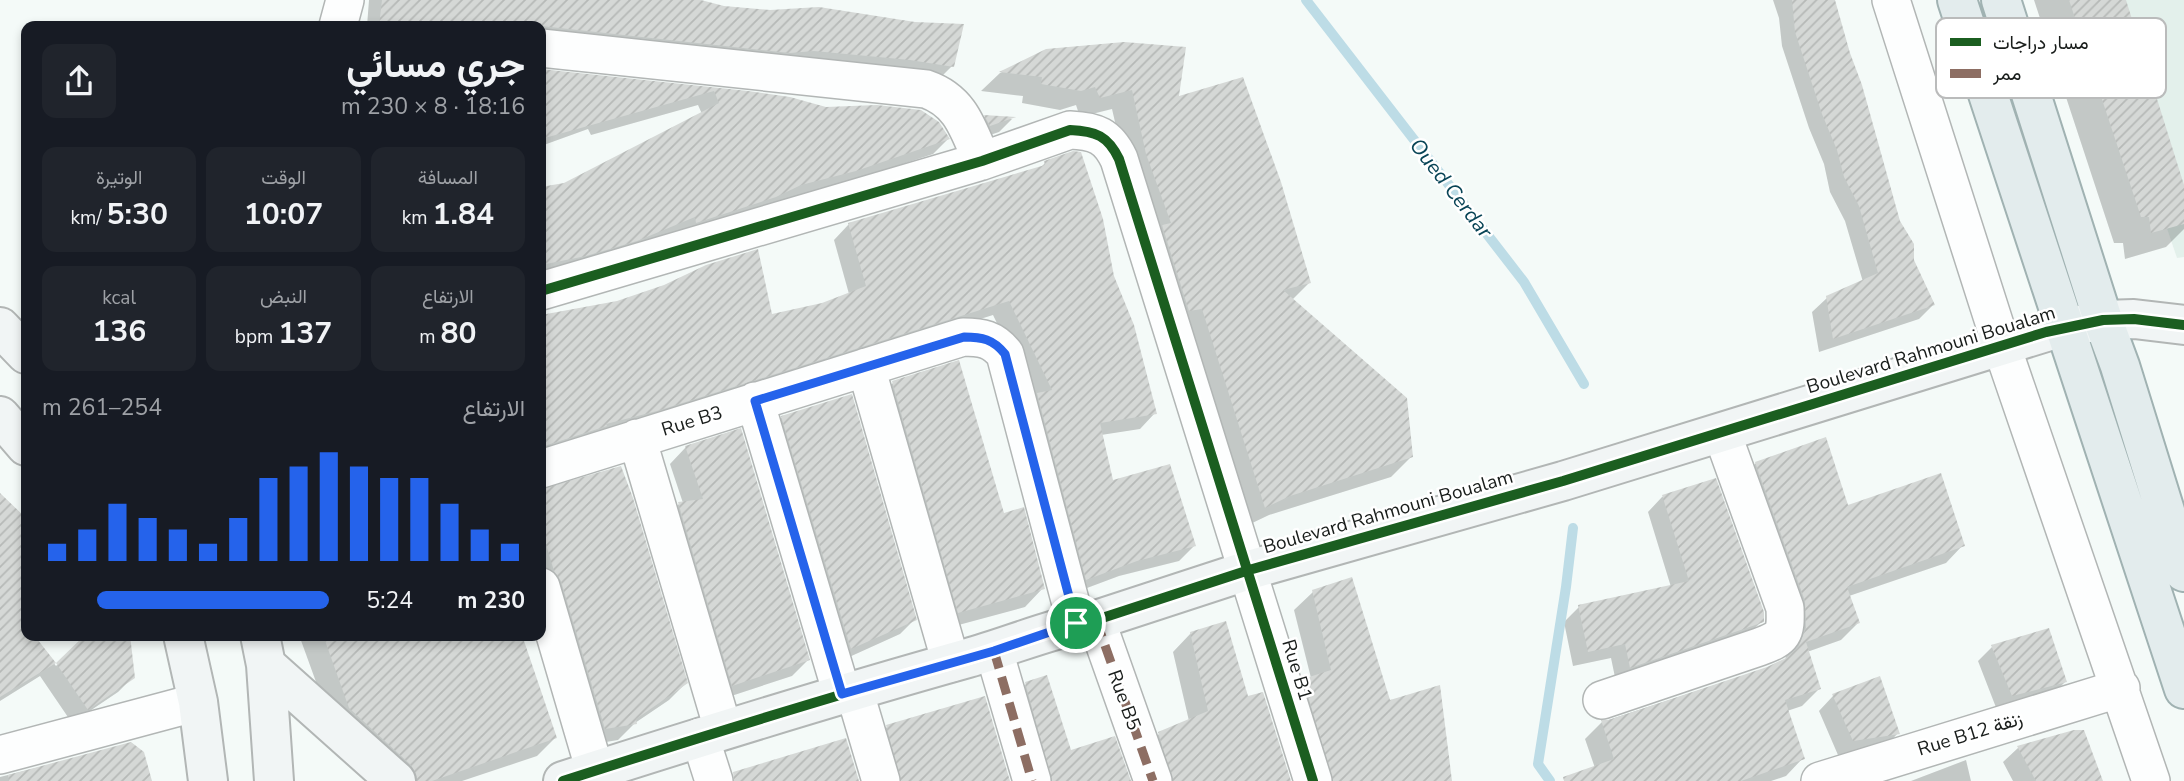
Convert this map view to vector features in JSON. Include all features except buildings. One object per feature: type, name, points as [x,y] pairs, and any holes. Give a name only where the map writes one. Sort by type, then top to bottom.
[{"type":"main road","points":[[1957,0],[1963,18]]},
{"type":"main road","points":[[2001,0],[2007,18]]},
{"type":"main road","points":[[1989,98],[2184,690]]},
{"type":"main road","points":[[2032,98],[2184,572]]},
{"type":"street","points":[[339,21],[345,0]]},
{"type":"street","points":[[1891,0],[2001,345],[2151,781]]},
{"type":"street","points":[[546,49],[926,89],[941,94],[952,103],[965,121],[982,160],[546,290]]},
{"type":"street","name":"Rue B1","points":[[982,160],[1070,130],[1094,133],[1112,145],[1119,159],[1249,570],[1313,781]]},
{"type":"street","name":"Boulevard Rahmouni Boualam","points":[[579,776],[711,733],[994,651],[1249,570],[1563,481],[2064,327],[2134,318],[2184,325]]},
{"type":"street","points":[[0,327],[21,349]]},
{"type":"street","name":"Rue B3","points":[[546,467],[964,337]]},
{"type":"street","name":"Rue B5","points":[[964,337],[980,337],[995,342],[1005,354],[1086,622],[1153,781]]},
{"type":"street","points":[[866,367],[951,663]]},
{"type":"street","points":[[755,401],[848,692],[881,781]]},
{"type":"street","points":[[0,416],[21,440]]},
{"type":"street","points":[[1602,700],[1759,648],[1782,636],[1786,625],[1785,608],[1722,433]]},
{"type":"street","points":[[637,438],[711,733],[714,781]]},
{"type":"street","points":[[546,612],[579,776]]},
{"type":"street","points":[[184,641],[198,702],[208,781]]},
{"type":"street","points":[[263,650],[274,781]]},
{"type":"street","points":[[263,650],[396,781]]},
{"type":"street","points":[[994,651],[1032,781]]},
{"type":"street","name":"Rue B12 زنقة","points":[[1820,781],[1892,770],[2121,688]]},
{"type":"street","points":[[7,743],[198,702]]},
{"type":"shaded area","points":[[2090,0],[2184,0],[2184,257],[2177,258],[2123,98],[2166,98],[2166,18],[2096,18]]},
{"type":"waterway","name":"Oued Cerdar","points":[[1306,0],[1524,282],[1584,384]]},
{"type":"waterway","name":"Oued Cerdar","points":[[1550,781],[1538,764],[1573,528]]},
{"type":"marked path","points":[[1096,620],[1153,781]]},
{"type":"marked path","points":[[994,651],[1032,781]]},
{"type":"cycle path","points":[[546,290],[982,161],[1070,130],[1100,136],[1119,159],[1313,781]]},
{"type":"cycle path","points":[[563,781],[815,702],[1096,620],[1249,570],[1563,481],[2046,332],[2103,320],[2134,319],[2184,325]]},
{"type":"route","points":[[964,337],[980,337],[995,342],[1005,354],[1076,623],[994,651],[842,694],[755,401],[964,337]]}]
